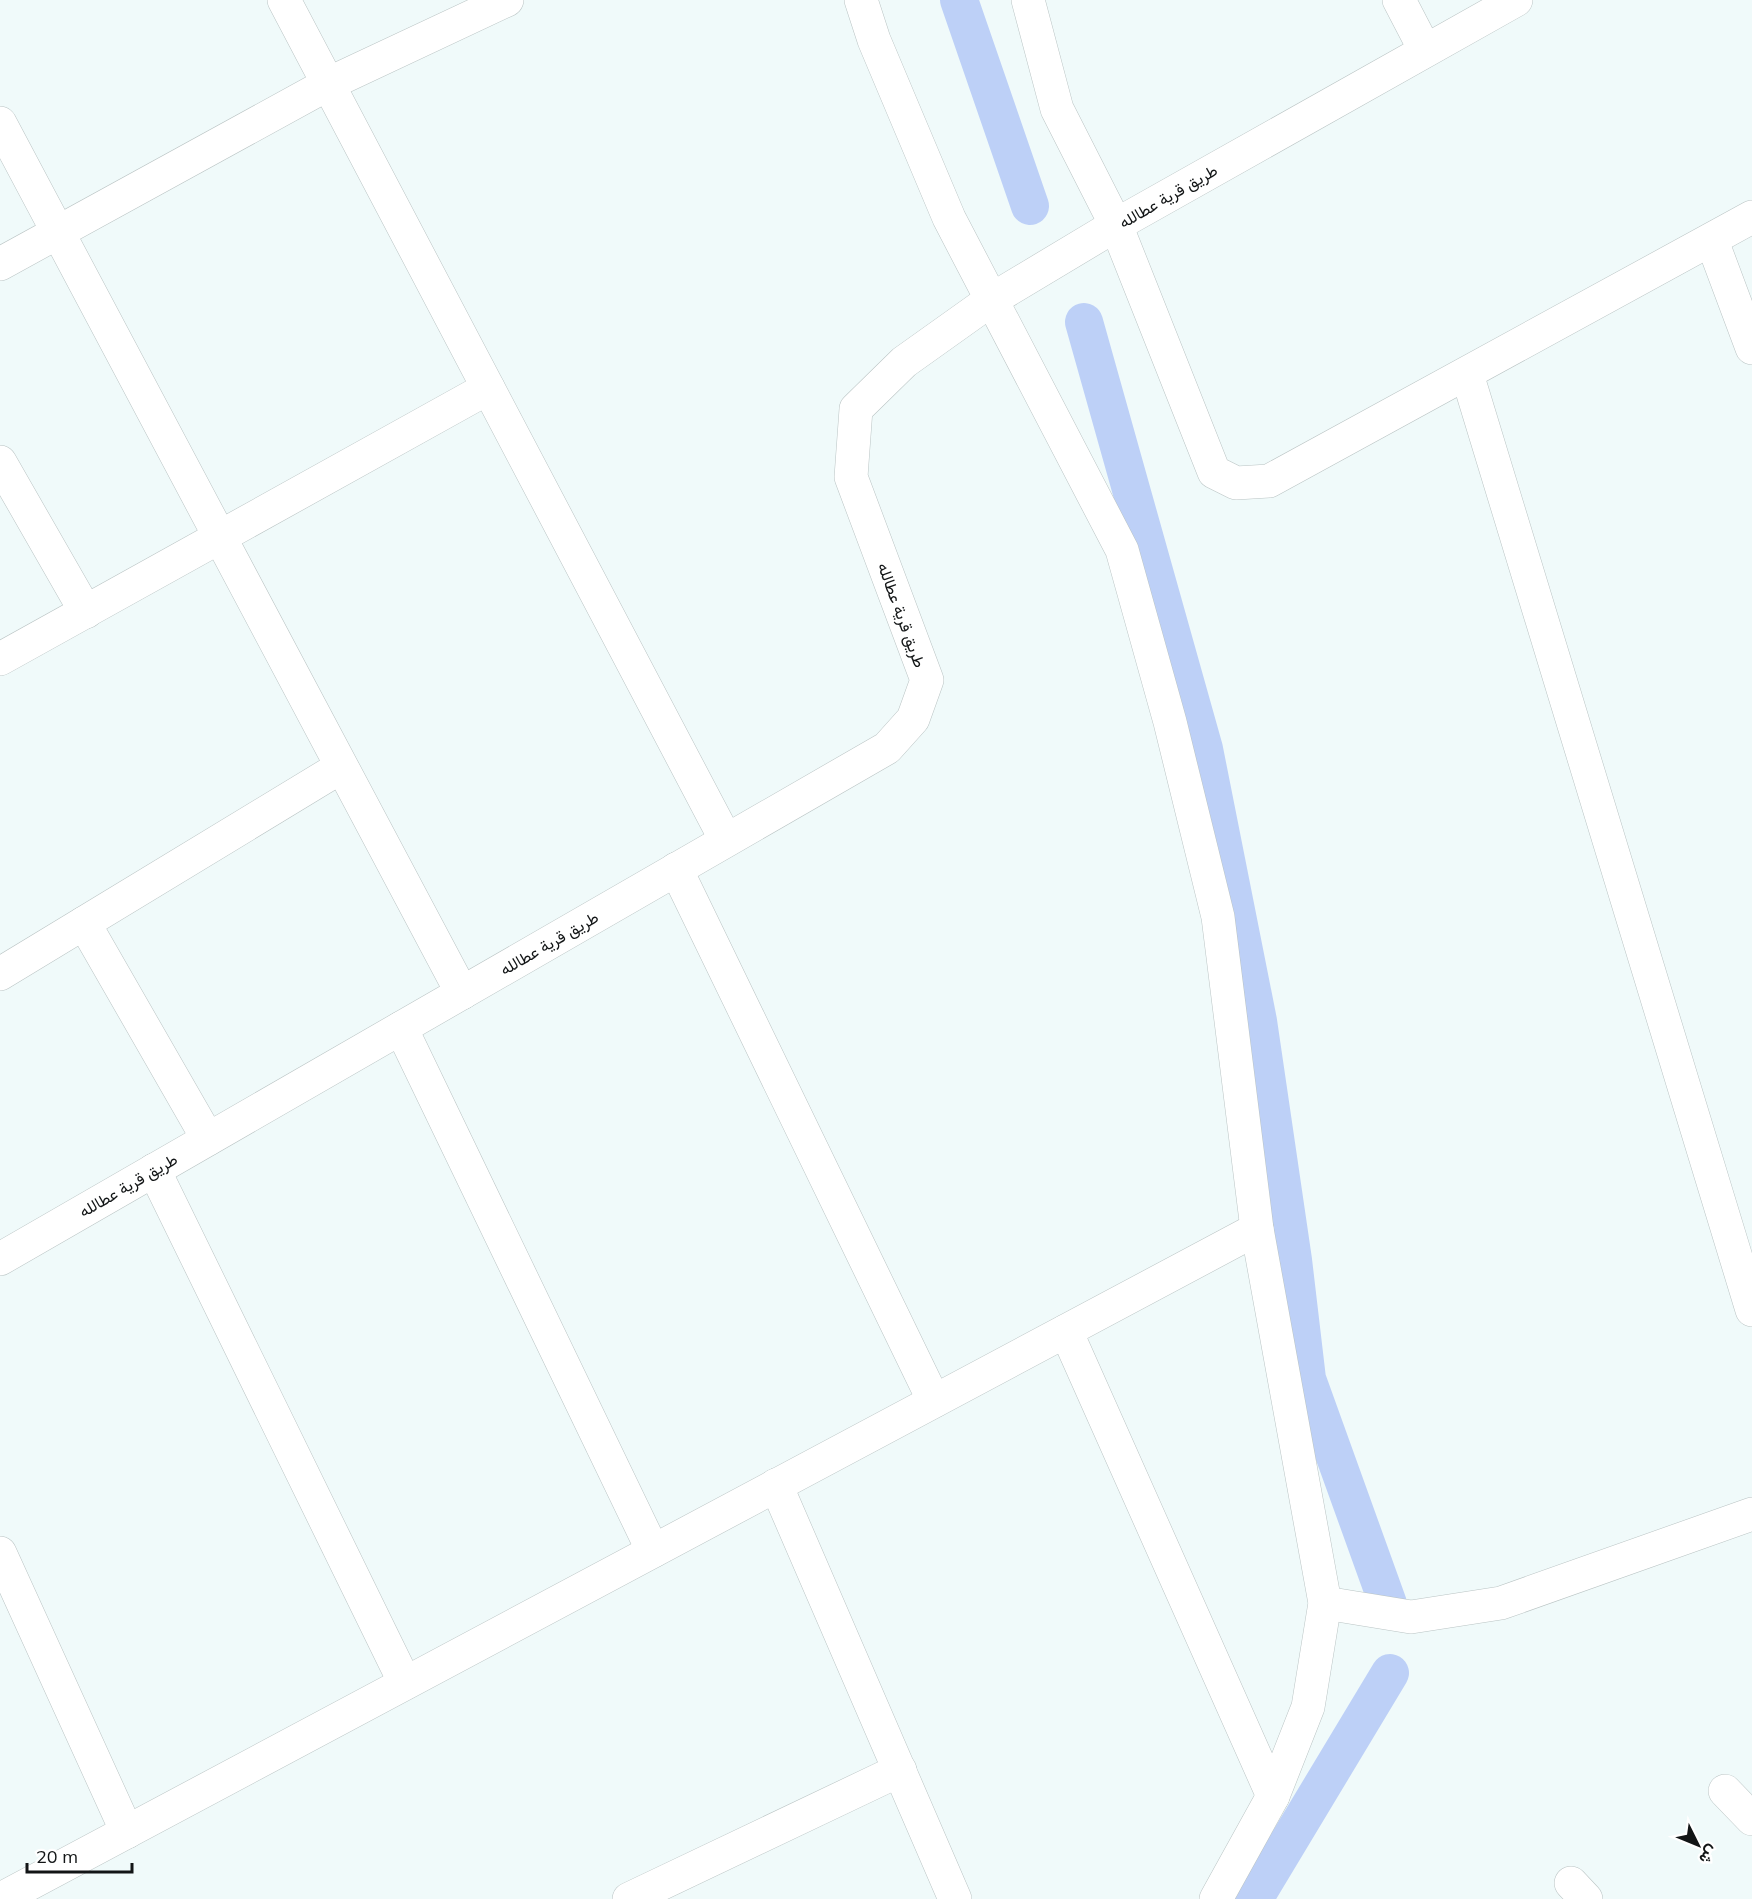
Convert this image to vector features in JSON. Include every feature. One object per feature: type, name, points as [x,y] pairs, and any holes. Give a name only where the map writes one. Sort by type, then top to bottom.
[{"type":"street","points":[[284,0],[726,840]]},
{"type":"street","points":[[0,264],[328,84],[507,0]]},
{"type":"street","points":[[861,0],[874,40],[949,218],[1122,550],[1170,722],[1218,917],[1257,1229],[1325,1603],[1308,1707],[1273,1796],[1216,1899]]},
{"type":"street","points":[[1028,0],[1057,109],[1116,225],[1214,472],[1236,483],[1269,481],[1712,241],[1752,217]]},
{"type":"street","points":[[1399,0],[1425,50]]},
{"type":"street","name":"طريق قرية عطالله","points":[[0,1259],[886,748],[913,720],[927,681],[851,477],[856,409],[904,362],[992,300],[1116,225],[1516,0]]},
{"type":"street","points":[[0,123],[462,993]]},
{"type":"street","points":[[1712,241],[1752,348]]},
{"type":"street","points":[[1467,374],[1752,1310]]},
{"type":"street","points":[[0,659],[488,388]]},
{"type":"street","points":[[0,462],[86,612]]},
{"type":"street","points":[[0,974],[341,767]]},
{"type":"street","points":[[676,869],[934,1401]]},
{"type":"street","points":[[84,923],[208,1139]]},
{"type":"street","points":[[401,1028],[653,1551]]},
{"type":"street","points":[[154,1170],[405,1683]]},
{"type":"street","points":[[8,1898],[405,1683],[1257,1229]]},
{"type":"street","points":[[1066,1331],[1273,1796]]},
{"type":"street","points":[[776,1485],[955,1899]]},
{"type":"street","points":[[1325,1603],[1411,1617],[1501,1603],[1752,1514]]},
{"type":"street","points":[[1,1560],[127,1832]]},
{"type":"street","points":[[630,1899],[900,1770]]},
{"type":"street","points":[[1725,1791],[1752,1819]]},
{"type":"waterway","points":[[959,0],[1030,206]]},
{"type":"waterway","points":[[1084,322],[1204,749],[1258,1021],[1293,1260],[1307,1379],[1388,1604]]},
{"type":"waterway","points":[[1254,1899],[1390,1673]]}]
